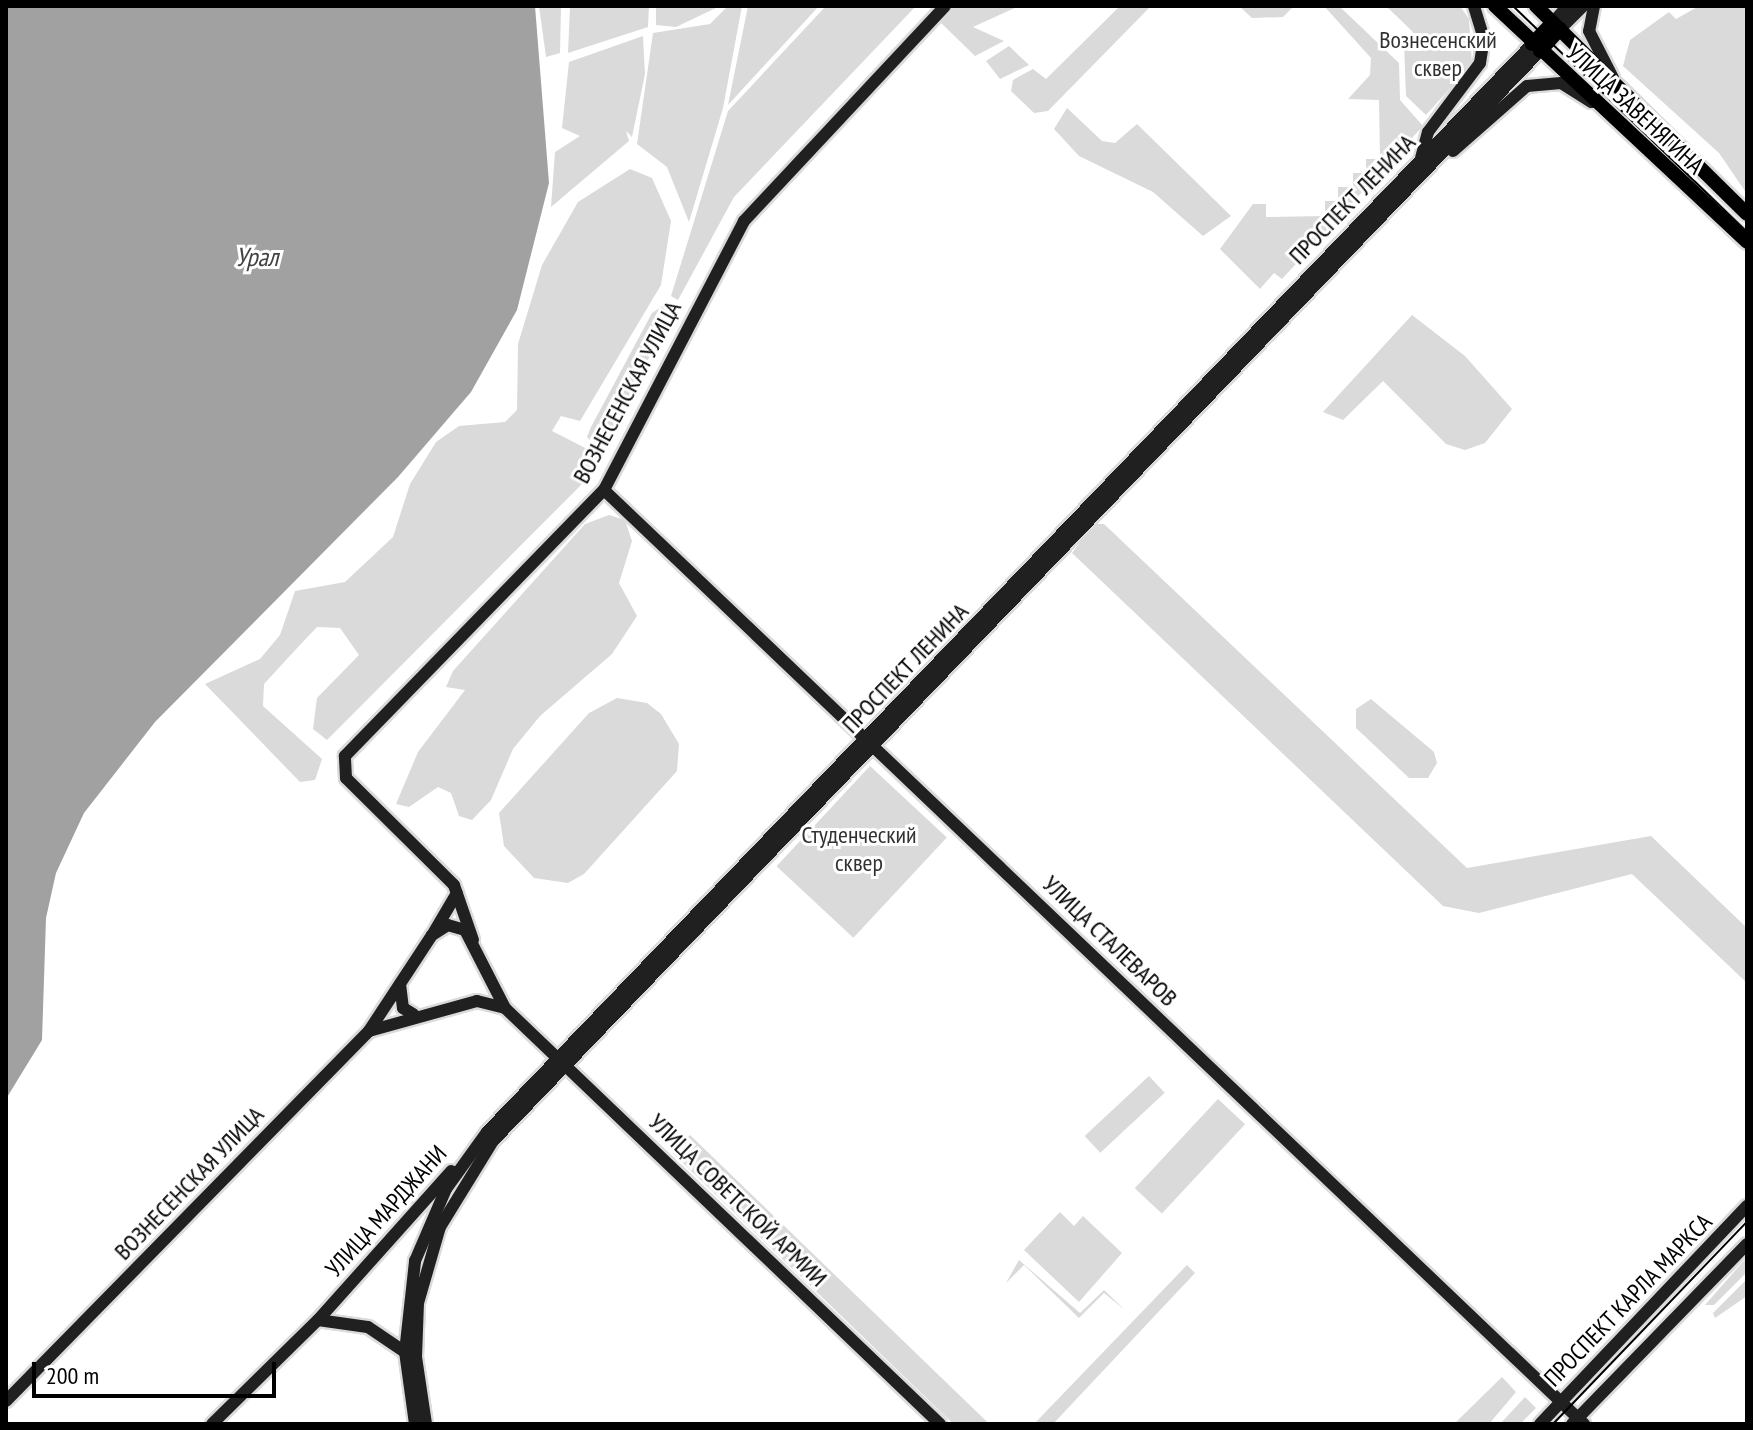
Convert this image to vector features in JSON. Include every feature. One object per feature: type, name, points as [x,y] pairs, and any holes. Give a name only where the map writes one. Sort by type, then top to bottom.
[{"type":"main road","name":"ВОЗНЕСЕНСКАЯ УЛИЦА","points":[[455,889],[346,778],[341,763],[604,490],[744,221],[945,6]]},
{"type":"main road","points":[[1424,165],[1428,132],[1480,63],[1484,39],[1474,6]]},
{"type":"main road","name":"УЛИЦА ЗАВЕНЯГИНА","points":[[1495,6],[1536,48],[1747,242]]},
{"type":"main road","name":"УЛИЦА ЗАВЕНЯГИНА","points":[[1536,6],[1747,214]]},
{"type":"main road","name":"ПРОСПЕКТ ЛЕНИНА","points":[[1556,26],[1568,6]]},
{"type":"main road","name":"ПРОСПЕКТ ЛЕНИНА","points":[[415,1424],[405,1352],[408,1301],[426,1231],[487,1132],[562,1062],[1556,26],[1583,6]]},
{"type":"main road","name":"УЛИЦА ЗАВЕНЯГИНА","points":[[1594,6],[1589,31],[1619,87]]},
{"type":"main road","name":"ПРОСПЕКТ ЛЕНИНА","points":[[1424,165],[1527,86],[1561,83],[1600,107]]},
{"type":"main road","name":"УЛИЦА СТАЛЕВАРОВ","points":[[604,490],[1562,1402],[1578,1422]]},
{"type":"main road","points":[[369,1031],[432,935],[455,889]]},
{"type":"main road","points":[[455,889],[486,978],[505,1008]]},
{"type":"main road","points":[[432,935],[458,926],[473,940]]},
{"type":"main road","points":[[477,1001],[486,978]]},
{"type":"main road","points":[[400,983],[399,997],[413,1014],[477,1001],[505,1008]]},
{"type":"main road","name":"УЛИЦА СОВЕТСКОЙ АРМИИ","points":[[505,1008],[940,1424]]},
{"type":"main road","name":"ВОЗНЕСЕНСКАЯ УЛИЦА","points":[[6,1401],[369,1031],[413,1014]]},
{"type":"main road","name":"ПРОСПЕКТ ЛЕНИНА","points":[[426,1424],[416,1330],[440,1227],[486,1150],[562,1062]]},
{"type":"main road","name":"УЛИЦА МАРДЖАНИ","points":[[212,1424],[318,1320],[487,1132]]},
{"type":"main road","name":"ПРОСПЕКТ КАРЛА МАРКСА","points":[[1540,1424],[1747,1206]]},
{"type":"main road","name":"ПРОСПЕКТ КАРЛА МАРКСА","points":[[1578,1422],[1747,1244]]},
{"type":"main road","points":[[318,1320],[368,1327],[405,1352]]},
{"type":"green space","points":[[539,6],[561,6],[560,53],[546,57]]},
{"type":"green space","points":[[570,6],[649,6],[648,27],[568,53]]},
{"type":"green space","points":[[656,6],[720,6],[676,27],[656,25]]},
{"type":"green space","points":[[728,6],[742,6],[723,108],[689,222],[667,167],[637,144],[653,33],[710,24]]},
{"type":"green space","points":[[748,6],[819,6],[728,105]]},
{"type":"green space","points":[[826,6],[916,6],[734,197],[678,300],[671,296],[728,111]]},
{"type":"green space","points":[[953,6],[1019,6],[973,27],[1004,41],[975,56],[939,21]]},
{"type":"green space","points":[[1120,6],[1151,6],[1048,111],[1034,113],[1011,91],[1013,80],[1033,69],[1046,79]]},
{"type":"green space","points":[[1239,6],[1294,6],[1283,17],[1252,18]]},
{"type":"green space","points":[[1324,6],[1339,6],[1399,63],[1400,100],[1423,126],[1282,279],[1274,273],[1260,289],[1220,249],[1253,204],[1266,204],[1266,217],[1325,216],[1325,201],[1338,201],[1338,187],[1353,187],[1353,173],[1366,173],[1366,159],[1380,159],[1379,100],[1348,99],[1370,75],[1371,58]]},
{"type":"green space","name":"Вознесенский cквер","points":[[1386,6],[1460,6],[1469,19],[1472,64],[1426,115],[1406,96],[1404,43],[1413,32]]},
{"type":"green space","points":[[1699,6],[1747,6],[1747,194],[1719,153],[1623,66],[1630,40],[1669,12],[1676,19]]},
{"type":"green space","points":[[643,36],[645,74],[632,137],[626,131],[629,141],[551,207],[555,152],[580,136],[562,128],[569,62]]},
{"type":"green space","points":[[1009,46],[1029,65],[1000,79],[986,61]]},
{"type":"green space","points":[[1067,108],[1102,141],[1115,143],[1137,124],[1231,216],[1203,236],[1153,192],[1079,156],[1054,129]]},
{"type":"green space","points":[[630,169],[652,178],[671,221],[661,285],[580,421],[561,416],[552,431],[599,455],[585,481],[327,740],[313,729],[317,698],[359,655],[340,628],[317,627],[264,684],[263,706],[322,759],[315,780],[300,782],[205,684],[260,659],[280,635],[295,591],[345,582],[393,537],[410,484],[436,442],[459,426],[505,422],[517,410],[518,344],[542,265],[578,202]]},
{"type":"green space","points":[[667,303],[670,317],[600,453],[587,437],[591,427],[652,313]]},
{"type":"green space","points":[[1412,315],[1465,356],[1512,409],[1485,443],[1465,450],[1446,444],[1383,381],[1343,420],[1323,412]]},
{"type":"green space","points":[[609,515],[625,520],[632,541],[619,583],[637,616],[612,654],[540,716],[513,749],[491,800],[472,820],[459,816],[451,793],[438,787],[409,807],[396,804],[418,752],[465,690],[446,687],[453,671],[585,524]]},
{"type":"green space","points":[[1094,524],[1104,524],[1467,868],[1651,836],[1747,928],[1747,983],[1632,874],[1479,913],[1443,906],[1072,553]]},
{"type":"green space","points":[[617,698],[647,703],[661,714],[679,744],[677,771],[584,874],[568,883],[534,878],[504,846],[499,813],[589,713]]},
{"type":"green space","points":[[1371,699],[1434,752],[1437,763],[1428,778],[1409,778],[1356,728],[1356,709]]},
{"type":"green space","name":"Студенческий сквер","points":[[870,766],[947,838],[853,938],[777,866]]},
{"type":"green space","points":[[1149,1076],[1165,1093],[1100,1153],[1085,1136]]},
{"type":"green space","points":[[1218,1099],[1245,1124],[1162,1213],[1135,1188]]},
{"type":"green space","points":[[690,1135],[989,1424],[953,1424],[673,1153]]},
{"type":"green space","points":[[1060,1212],[1074,1226],[1083,1216],[1122,1253],[1079,1302],[1024,1250]]},
{"type":"green space","points":[[1747,1257],[1747,1272],[1714,1305],[1705,1305]]},
{"type":"green space","points":[[1019,1260],[1080,1313],[1104,1290],[1125,1310],[1104,1293],[1079,1318],[1024,1265],[1006,1283]]},
{"type":"green space","points":[[1187,1265],[1195,1273],[1053,1424],[1034,1424]]},
{"type":"green space","points":[[1747,1279],[1747,1296],[1715,1318],[1713,1313]]},
{"type":"green space","points":[[1502,1377],[1516,1392],[1489,1424],[1454,1424]]},
{"type":"green space","points":[[1525,1397],[1536,1408],[1520,1424],[1500,1424]]},
{"type":"water","name":"Урал","points":[[6,6],[535,6],[549,183],[517,310],[471,392],[398,477],[155,722],[84,813],[56,873],[46,918],[42,1040],[6,1099]]},
{"type":"tram line","points":[[1513,6],[1747,232]]},
{"type":"tram line","points":[[1553,1424],[1747,1222]]}]
